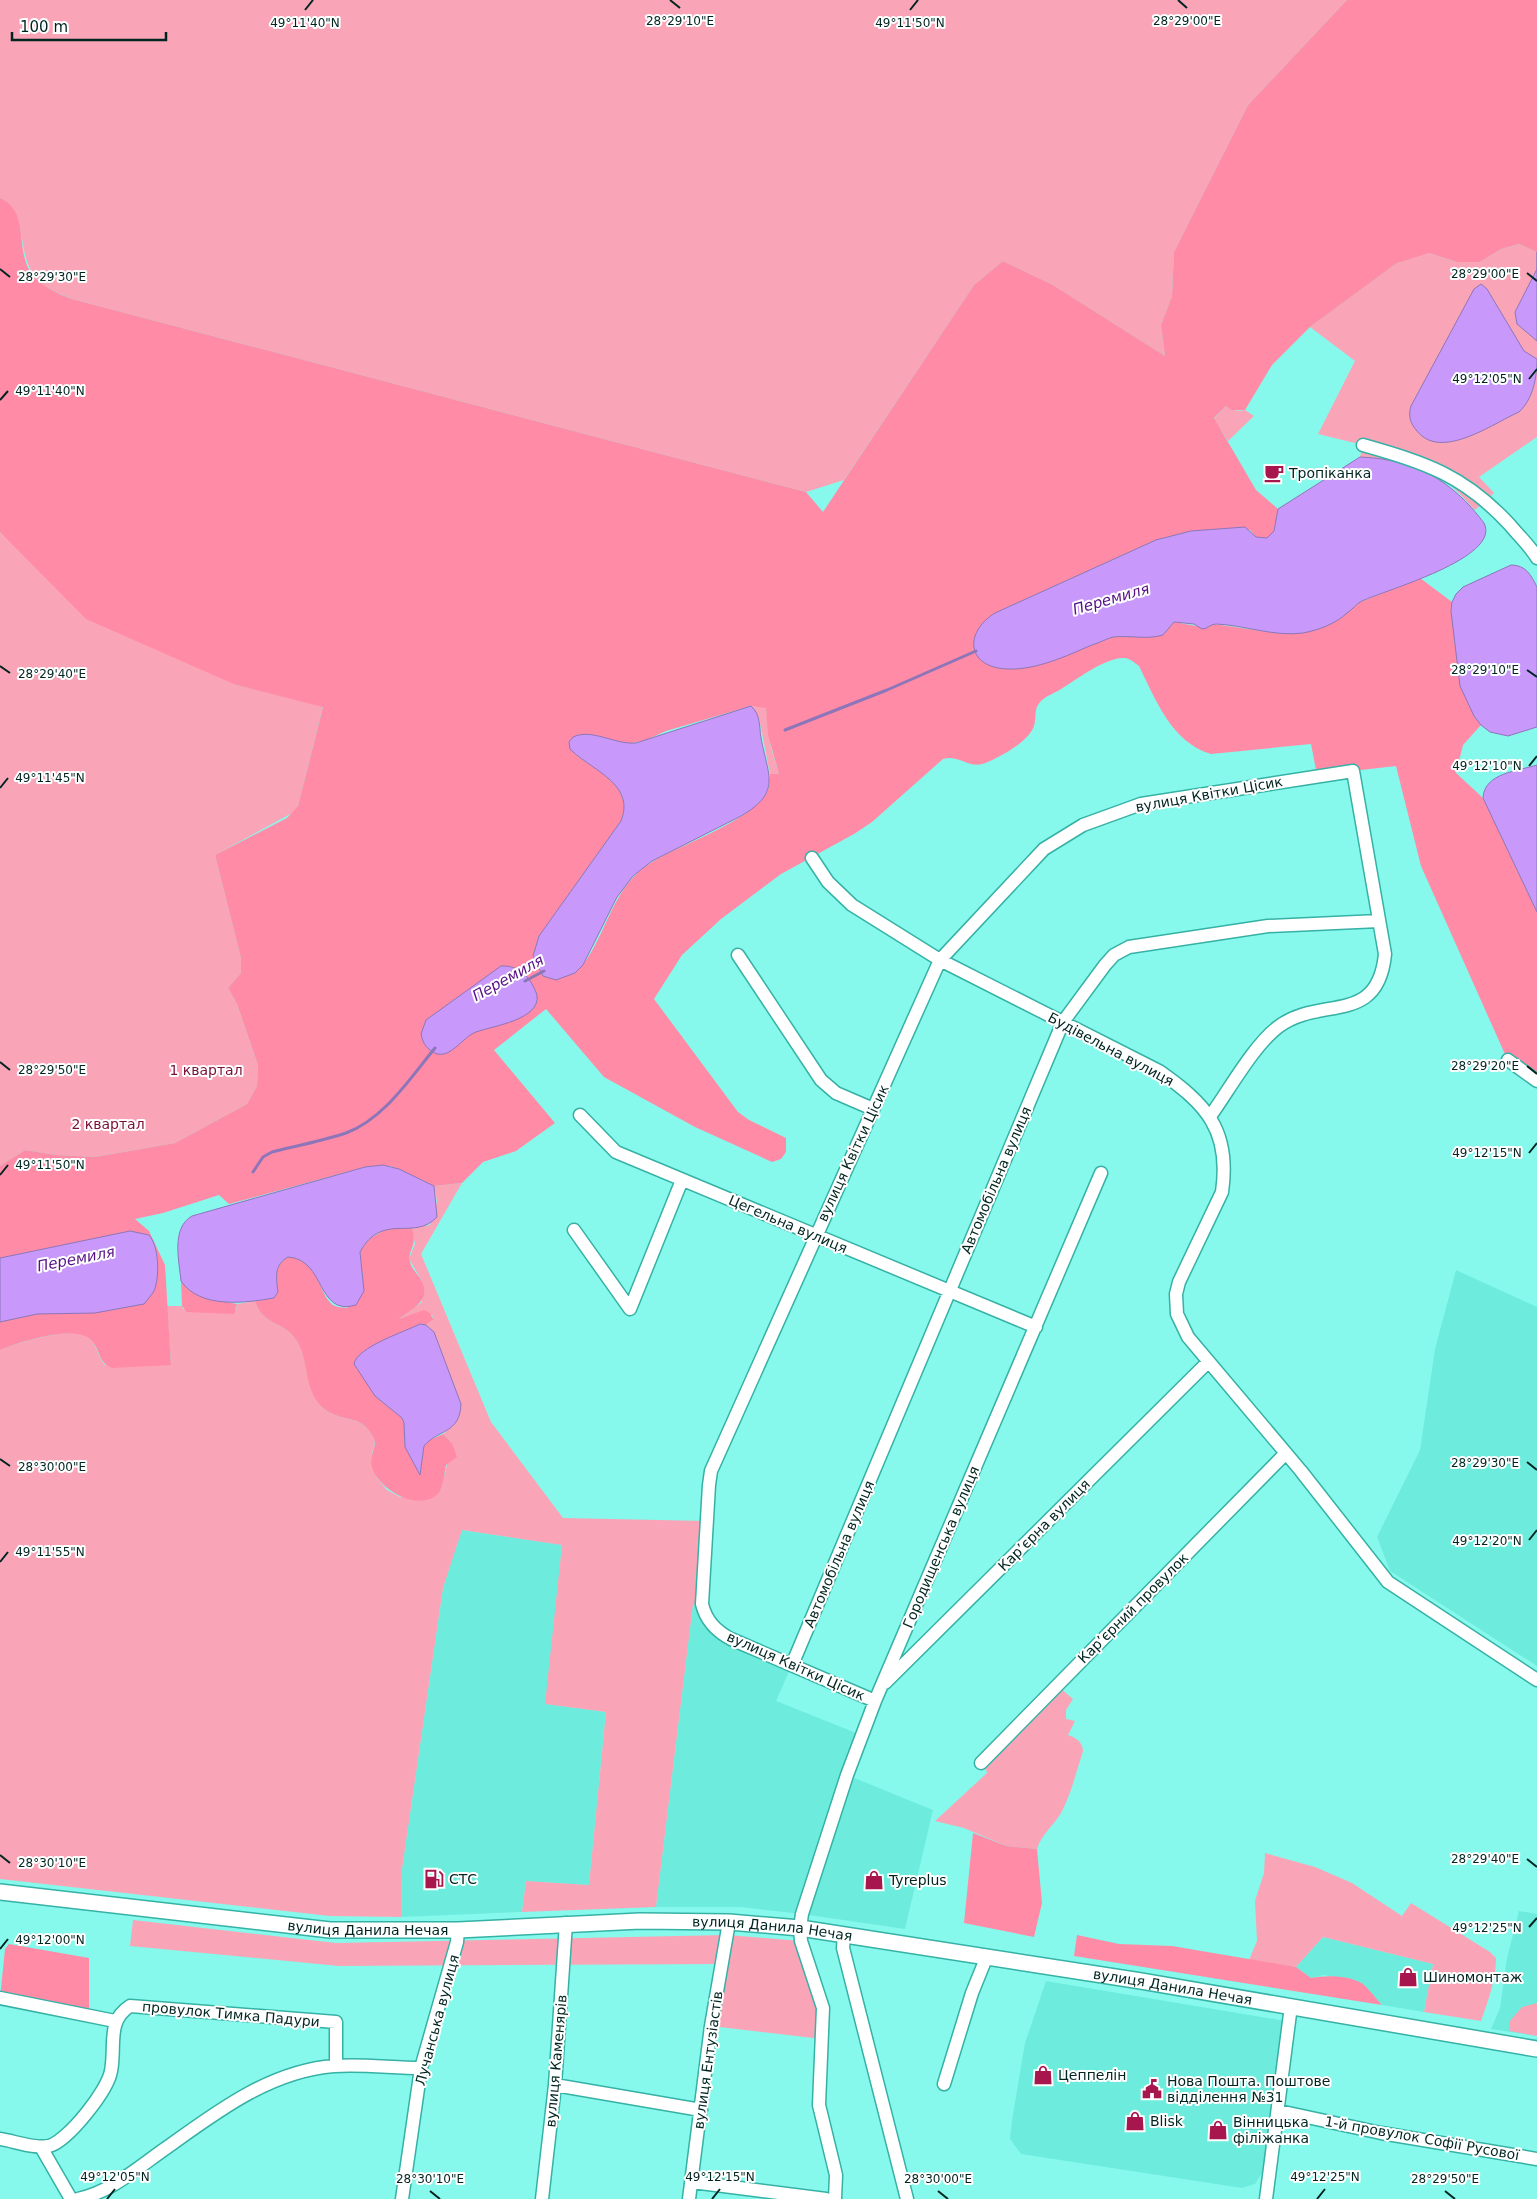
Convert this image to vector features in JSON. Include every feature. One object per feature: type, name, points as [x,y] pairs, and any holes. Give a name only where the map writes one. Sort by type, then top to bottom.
[{"type":"main road","name":"вулиця Данила Нечая","points":[[0,1892],[330,1930],[458,1930],[566,1923],[728,1922],[800,1928],[987,1956],[1292,2006],[1537,2049]]},
{"type":"street","points":[[1363,445],[1417,460],[1462,483],[1491,504],[1537,558]]},
{"type":"street","name":"вулиця Квітки Цісик","points":[[875,1701],[731,1639],[719,1632],[707,1619],[702,1604],[706,1521],[711,1471],[815,1235],[940,960],[1044,849],[1083,825],[1141,804],[1353,771],[1379,921]]},
{"type":"street","name":"Будівельна вулиця","points":[[812,858],[828,882],[852,904],[940,960],[1159,1071],[1183,1087],[1211,1115],[1222,1151],[1224,1178],[1222,1192],[1179,1282],[1176,1294],[1177,1314],[1180,1324],[1207,1363],[1286,1453],[1388,1582],[1537,1680]]},
{"type":"street","points":[[1211,1115],[1266,1038],[1279,1026],[1294,1018],[1367,998],[1374,992],[1380,980],[1385,954],[1379,921]]},
{"type":"street","name":"Автомобільна вулиця","points":[[792,1665],[1063,1022],[1105,965],[1114,955],[1129,947],[1268,926],[1379,921]]},
{"type":"street","points":[[738,955],[821,1080],[836,1093],[873,1109]]},
{"type":"street","points":[[1508,1060],[1537,1081]]},
{"type":"street","name":"Цегельна вулиця","points":[[580,1115],[616,1152],[1036,1326]]},
{"type":"street","name":"Городищенська вулиця","points":[[800,1928],[802,1914],[847,1775],[880,1688],[1101,1173]]},
{"type":"street","points":[[574,1230],[630,1309],[682,1180]]},
{"type":"street","name":"Карʼєрна вулиця","points":[[880,1688],[1207,1363]]},
{"type":"street","name":"Карʼєрний провулок","points":[[981,1763],[1286,1453]]},
{"type":"street","name":"вулиця Ентузіастів","points":[[690,2199],[711,2026],[728,1922]]},
{"type":"street","name":"вулиця Каменярів","points":[[542,2199],[555,2085],[566,1923]]},
{"type":"street","points":[[800,1928],[801,1941],[823,2008],[819,2105],[836,2175],[834,2199]]},
{"type":"street","name":"Лучанська вулиця","points":[[402,2199],[421,2068],[457,1942],[458,1930]]},
{"type":"street","points":[[844,1935],[843,1948],[907,2199]]},
{"type":"street","points":[[944,2084],[964,2018],[987,1956]]},
{"type":"street","points":[[0,1998],[115,2021],[112,2069],[108,2083],[68,2135],[54,2144],[41,2146],[0,2138]]},
{"type":"street","name":"провулок Тимка Падури","points":[[115,2021],[121,2012],[130,2006],[336,2022],[336,2066]]},
{"type":"street","points":[[1266,2199],[1292,2006]]},
{"type":"street","points":[[78,2199],[96,2194],[122,2179],[223,2107],[253,2091],[298,2073],[336,2066],[421,2068]]},
{"type":"street","points":[[555,2085],[701,2110]]},
{"type":"street","name":"1-й провулок Софії Русової","points":[[1279,2111],[1380,2133],[1537,2159]]},
{"type":"street","points":[[41,2146],[70,2199]]},
{"type":"street","points":[[692,2182],[826,2199]]},
{"type":"shaded area","points":[[1347,0],[1537,0],[1537,252],[1519,244],[1501,249],[1480,262],[1457,262],[1429,253],[1397,263],[1310,327],[1272,365],[1245,410],[1232,410],[1226,406],[1214,418],[1256,490],[1278,509],[1274,531],[1267,538],[1256,537],[1250,530],[1191,531],[1156,540],[995,613],[1045,663],[1113,637],[1163,635],[1174,622],[1207,628],[1214,624],[1275,633],[1314,630],[1352,609],[1360,602],[1420,578],[1452,602],[1451,611],[1474,716],[1481,725],[1463,745],[1456,773],[1483,798],[1537,912],[1537,1081],[1508,1060],[1504,1052],[1421,866],[1396,766],[1317,775],[1311,744],[1211,754],[1185,740],[1175,730],[1159,706],[1139,666],[1133,661],[1118,658],[1092,669],[1043,699],[1037,707],[1034,726],[1031,732],[1015,747],[983,764],[976,765],[955,759],[943,759],[872,822],[781,874],[721,919],[682,955],[654,999],[738,1112],[749,1120],[786,1138],[786,1152],[781,1159],[772,1162],[695,1127],[604,1077],[546,1009],[494,1050],[555,1123],[516,1151],[483,1162],[462,1183],[434,1186],[391,1166],[365,1167],[229,1204],[219,1195],[163,1213],[135,1219],[149,1231],[165,1265],[171,1365],[112,1368],[104,1363],[92,1341],[85,1336],[74,1334],[34,1339],[0,1350],[0,1166],[25,1150],[56,1155],[95,1157],[175,1143],[247,1104],[257,1086],[258,1065],[237,1004],[228,988],[241,973],[241,958],[215,855],[287,818],[298,806],[323,707],[236,685],[86,619],[0,532],[0,198],[10,204],[16,213],[24,254],[32,274],[45,286],[72,299],[806,492],[823,512],[974,285],[1003,261],[1053,285],[1165,356],[1161,325],[1172,296],[1174,252],[1248,105]],"holes":[[[751,706],[766,708],[768,735],[779,774],[770,774],[768,790],[760,801],[748,811],[716,831],[665,855],[639,872],[628,883],[612,909],[592,952],[583,965],[537,968],[533,956],[539,936],[621,821],[624,809],[623,799],[612,781],[575,754],[620,742],[628,744],[646,740],[666,731]]]},
{"type":"shaded area","points":[[390,1227],[412,1228],[414,1240],[409,1258],[420,1278],[424,1292],[416,1307],[399,1319],[424,1310],[430,1313],[433,1319],[426,1325],[420,1324],[375,1396],[402,1418],[405,1447],[420,1475],[424,1446],[428,1441],[443,1434],[452,1443],[457,1457],[446,1465],[440,1491],[432,1498],[423,1501],[402,1497],[391,1491],[376,1476],[371,1460],[375,1441],[370,1432],[358,1422],[330,1413],[323,1408],[312,1393],[304,1358],[297,1341],[292,1334],[268,1320],[255,1301],[274,1298],[278,1292],[278,1268],[283,1260],[288,1257],[299,1259],[307,1264],[318,1279],[329,1302],[337,1307],[347,1308],[364,1291],[360,1251],[370,1238]]},
{"type":"shaded area","points":[[1456,1270],[1537,1307],[1537,1666],[1390,1571],[1377,1537],[1420,1450],[1435,1349]]},
{"type":"shaded area","points":[[181,1281],[192,1292],[199,1295],[237,1304],[234,1314],[187,1312],[182,1306]]},
{"type":"shaded area","points":[[461,1530],[562,1545],[546,1704],[606,1712],[589,1885],[526,1881],[522,1912],[401,1917],[402,1869],[443,1588]]},
{"type":"shaded area","points":[[693,1603],[702,1604],[707,1619],[792,1665],[776,1701],[861,1735],[847,1775],[933,1810],[905,1929],[741,1907],[656,1907]]},
{"type":"shaded area","points":[[973,1833],[1006,1846],[1037,1849],[1042,1903],[1034,1937],[964,1923]]},
{"type":"shaded area","points":[[1519,1911],[1537,1914],[1537,2036],[1491,2029],[1500,2008],[1507,1958]]},
{"type":"shaded area","points":[[1077,1935],[1119,1944],[1172,1946],[1296,1967],[1311,1978],[1323,1976],[1344,1977],[1363,1984],[1382,2005],[1074,1956]]},
{"type":"shaded area","points":[[1323,1937],[1433,1964],[1424,2012],[1382,2005],[1363,1985],[1354,1980],[1324,1975],[1311,1978],[1296,1967]]},
{"type":"shaded area","points":[[9,1944],[89,1958],[89,2016],[0,1998],[5,1949]]},
{"type":"shaded area","points":[[1046,1981],[1286,2021],[1267,2165],[1255,2184],[1242,2188],[1021,2154],[1010,2139],[1012,2120],[1025,2043]]},
{"type":"green space","points":[[0,0],[1347,0],[1248,105],[1174,252],[1172,296],[1161,325],[1165,356],[1053,285],[1003,261],[974,285],[844,480],[806,492],[72,299],[48,288],[41,283],[27,262],[20,226],[16,216],[10,206],[0,198]]},
{"type":"green space","points":[[1519,244],[1537,252],[1537,437],[1479,477],[1494,493],[1475,510],[1450,485],[1442,480],[1406,467],[1360,457],[1363,445],[1318,434],[1355,361],[1310,327],[1397,263],[1413,256],[1429,253],[1457,262],[1480,262],[1501,249]]},
{"type":"green space","points":[[1226,406],[1238,411],[1245,410],[1254,416],[1228,441],[1214,419]]},
{"type":"green space","points":[[0,532],[24,554],[236,685],[323,706],[298,806],[294,812],[215,855],[241,958],[241,973],[228,988],[237,1004],[258,1065],[257,1086],[247,1104],[175,1143],[95,1157],[56,1155],[25,1150],[0,1166]]},
{"type":"green space","points":[[751,706],[766,707],[771,748],[779,774],[770,774],[759,718]]},
{"type":"green space","points":[[462,1183],[421,1254],[491,1422],[563,1518],[706,1521],[702,1604],[693,1604],[656,1907],[522,1912],[526,1881],[589,1885],[606,1712],[545,1704],[562,1545],[462,1530],[443,1588],[402,1869],[401,1917],[330,1916],[0,1879],[0,1350],[18,1343],[57,1334],[80,1333],[90,1339],[105,1365],[171,1364],[167,1306],[182,1306],[183,1309],[236,1310],[237,1304],[255,1301],[268,1320],[292,1334],[297,1341],[304,1358],[313,1393],[323,1408],[337,1416],[358,1422],[370,1432],[375,1441],[371,1459],[377,1478],[387,1490],[400,1497],[441,1490],[452,1443],[443,1434],[451,1427],[430,1328],[426,1325],[433,1317],[432,1315],[397,1321],[422,1302],[422,1281],[409,1259],[415,1244],[412,1228],[430,1225],[437,1201],[434,1186]]},
{"type":"green space","points":[[1060,1688],[1073,1699],[1066,1710],[1066,1719],[1075,1721],[1068,1735],[1082,1745],[1083,1751],[1064,1807],[1042,1838],[1037,1849],[1006,1846],[964,1828],[935,1821],[987,1773],[985,1766]]},
{"type":"green space","points":[[1265,1853],[1315,1867],[1352,1883],[1402,1916],[1411,1903],[1490,1952],[1496,1958],[1495,1974],[1481,2021],[1424,2012],[1433,1964],[1323,1937],[1296,1967],[1249,1960],[1257,1941],[1255,1901],[1264,1873]]},
{"type":"green space","points":[[133,1920],[336,1943],[727,1935],[801,1941],[820,1999],[822,2039],[711,2026],[721,1964],[339,1966],[130,1946]]},
{"type":"green space","points":[[1537,2003],[1537,2036],[1509,2031],[1509,2022],[1522,2007]]},
{"type":"water","points":[[1537,269],[1537,341],[1517,324],[1515,312]]},
{"type":"water","points":[[1481,284],[1487,289],[1524,351],[1537,359],[1531,395],[1519,412],[1467,437],[1439,442],[1427,439],[1417,431],[1411,422],[1411,406],[1474,289]]},
{"type":"water","points":[[1360,457],[1398,462],[1415,467],[1445,484],[1472,508],[1484,523],[1485,536],[1476,548],[1459,560],[1415,581],[1362,601],[1337,620],[1309,632],[1292,634],[1216,624],[1202,629],[1194,624],[1174,622],[1163,635],[1151,637],[1113,637],[1062,658],[1019,669],[994,667],[984,663],[977,656],[974,648],[974,639],[985,621],[995,613],[1156,540],[1191,531],[1245,527],[1256,537],[1267,538],[1274,531],[1278,509]]},
{"type":"water","points":[[1511,565],[1524,569],[1537,587],[1537,727],[1508,736],[1490,732],[1481,725],[1474,716],[1460,686],[1451,611],[1452,602],[1456,594],[1463,587]]},
{"type":"water","points":[[751,706],[758,717],[769,773],[767,791],[762,799],[741,816],[652,861],[633,876],[617,897],[583,965],[575,973],[556,980],[543,976],[533,956],[539,936],[621,821],[624,808],[622,797],[617,787],[570,749],[569,742],[573,737],[588,734],[620,742],[636,743]]},
{"type":"water","points":[[1537,765],[1537,912],[1483,798],[1489,783],[1496,778],[1512,771]]},
{"type":"water","points":[[501,966],[508,966],[519,970],[532,983],[537,995],[536,1004],[531,1010],[514,1021],[476,1032],[444,1054],[433,1052],[428,1048],[421,1034],[426,1020]]},
{"type":"water","points":[[383,1165],[399,1169],[434,1186],[437,1217],[428,1224],[418,1227],[378,1233],[369,1240],[360,1252],[364,1291],[356,1305],[343,1306],[334,1303],[327,1296],[309,1267],[300,1260],[288,1257],[283,1260],[278,1268],[278,1292],[274,1298],[237,1302],[211,1300],[189,1290],[181,1281],[178,1254],[179,1236],[185,1221],[192,1216],[365,1167]]},
{"type":"water","points":[[130,1231],[149,1235],[157,1254],[158,1270],[156,1285],[154,1291],[144,1304],[95,1313],[37,1314],[0,1322],[0,1258]]},
{"type":"water","points":[[420,1324],[426,1325],[434,1332],[461,1404],[460,1414],[453,1426],[424,1446],[420,1475],[405,1447],[402,1418],[375,1396],[354,1364],[363,1352],[372,1346]]},
{"type":"waterway","name":"Перемиля","points":[[785,730],[887,690],[976,651]]},
{"type":"waterway","name":"Перемиля","points":[[525,981],[544,971]]},
{"type":"waterway","name":"Перемиля","points":[[253,1172],[263,1157],[272,1152],[318,1141],[360,1127],[385,1108],[435,1048]]},
{"type":"place","name":"Тропіканка","points":[[1274,473]]},
{"type":"place","name":"СТС","points":[[434,1879]]},
{"type":"place","name":"Tyreplus","points":[[874,1880]]},
{"type":"place","name":"Шиномонтаж","points":[[1408,1977]]},
{"type":"place","name":"Цеппелін","points":[[1043,2075]]},
{"type":"place","name":"Нова Пошта. Поштове відділення №31","points":[[1152,2089]]},
{"type":"place","name":"Blisk","points":[[1135,2121]]},
{"type":"place","name":"Вінницька філіжанка","points":[[1218,2130]]},
{"type":"park label","name":"1 квартал","points":[[206,1070]]},
{"type":"park label","name":"2 квартал","points":[[108,1124]]}]
